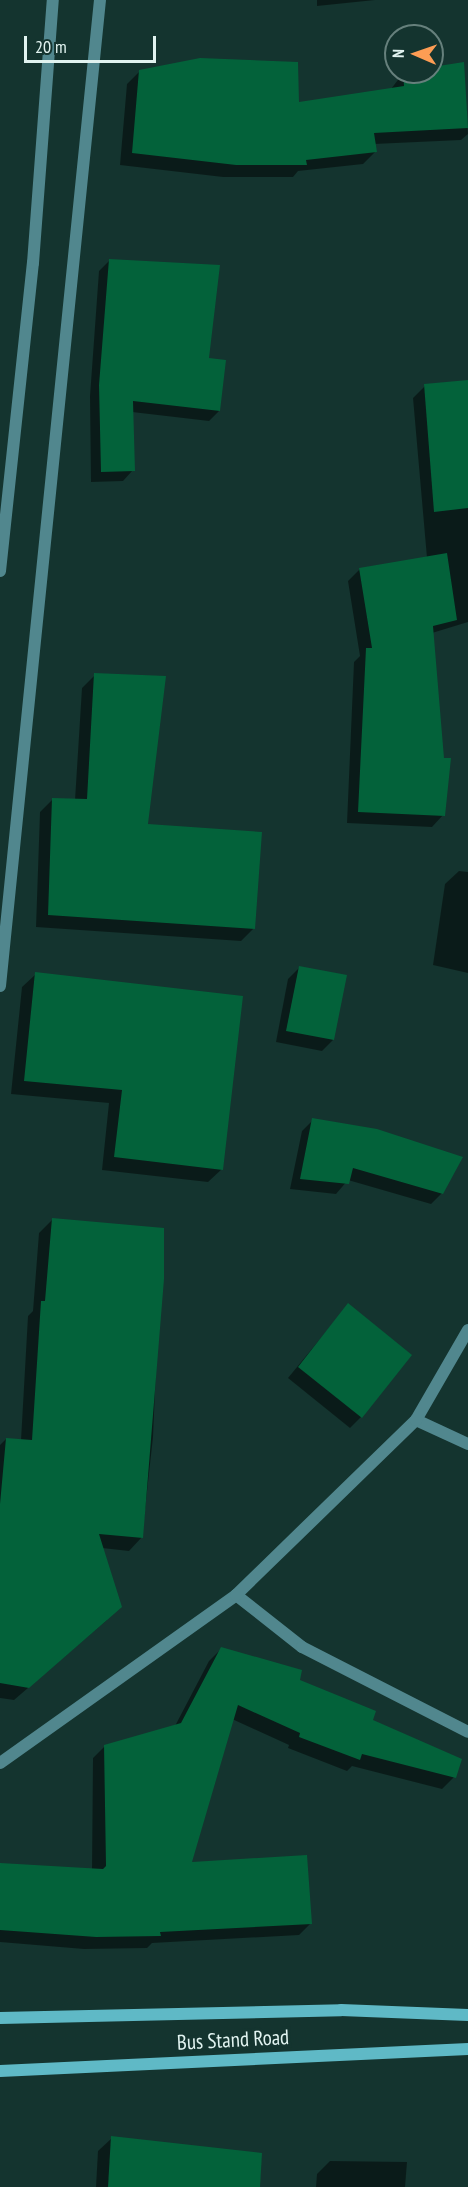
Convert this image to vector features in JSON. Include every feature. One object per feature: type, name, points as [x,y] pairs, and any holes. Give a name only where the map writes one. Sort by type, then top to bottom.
[{"type":"main road","points":[[0,2018],[341,2010],[468,2015]]},
{"type":"main road","name":"Bus Stand Road","points":[[0,2071],[468,2049]]},
{"type":"street","points":[[0,571],[33,263],[53,0]]},
{"type":"street","points":[[0,986],[100,0]]},
{"type":"street","points":[[0,1763],[236,1595],[416,1420],[468,1330]]},
{"type":"street","points":[[416,1420],[468,1444]]},
{"type":"street","points":[[236,1595],[302,1647],[468,1732]]},
{"type":"building","points":[[200,58],[298,62],[299,102],[404,86],[404,84],[444,84],[444,65],[464,62],[468,128],[374,133],[377,152],[306,160],[307,165],[236,165],[132,153],[139,70]]},
{"type":"building","points":[[109,259],[220,265],[209,358],[226,360],[220,411],[133,401],[135,471],[101,472],[99,385]]},
{"type":"building","points":[[468,380],[468,508],[434,512],[424,384]]},
{"type":"building","points":[[447,553],[457,620],[433,626],[444,758],[451,758],[445,816],[358,812],[366,648],[372,648],[359,568]]},
{"type":"building","points":[[94,673],[166,676],[148,824],[262,832],[255,929],[48,915],[52,798],[87,799]]},
{"type":"building","points":[[299,966],[347,975],[334,1040],[286,1031]]},
{"type":"building","points":[[35,972],[243,996],[223,1170],[114,1157],[122,1090],[24,1081]]},
{"type":"building","points":[[312,1118],[377,1129],[463,1157],[443,1194],[353,1168],[349,1184],[300,1179]]},
{"type":"building","points":[[52,1218],[164,1228],[164,1279],[143,1538],[99,1534],[122,1607],[29,1688],[0,1683],[0,1504],[6,1438],[32,1440],[41,1301],[45,1301]]},
{"type":"building","points":[[348,1303],[412,1355],[362,1418],[298,1367]]},
{"type":"building","points":[[221,1647],[302,1670],[300,1680],[376,1711],[373,1720],[462,1759],[456,1778],[362,1754],[360,1760],[299,1737],[300,1733],[238,1705],[192,1862],[307,1855],[312,1924],[160,1932],[161,1936],[96,1937],[0,1930],[0,1863],[103,1869],[106,1866],[104,1745],[181,1723]]},
{"type":"building","points":[[111,2136],[262,2153],[260,2187],[108,2187]]}]
